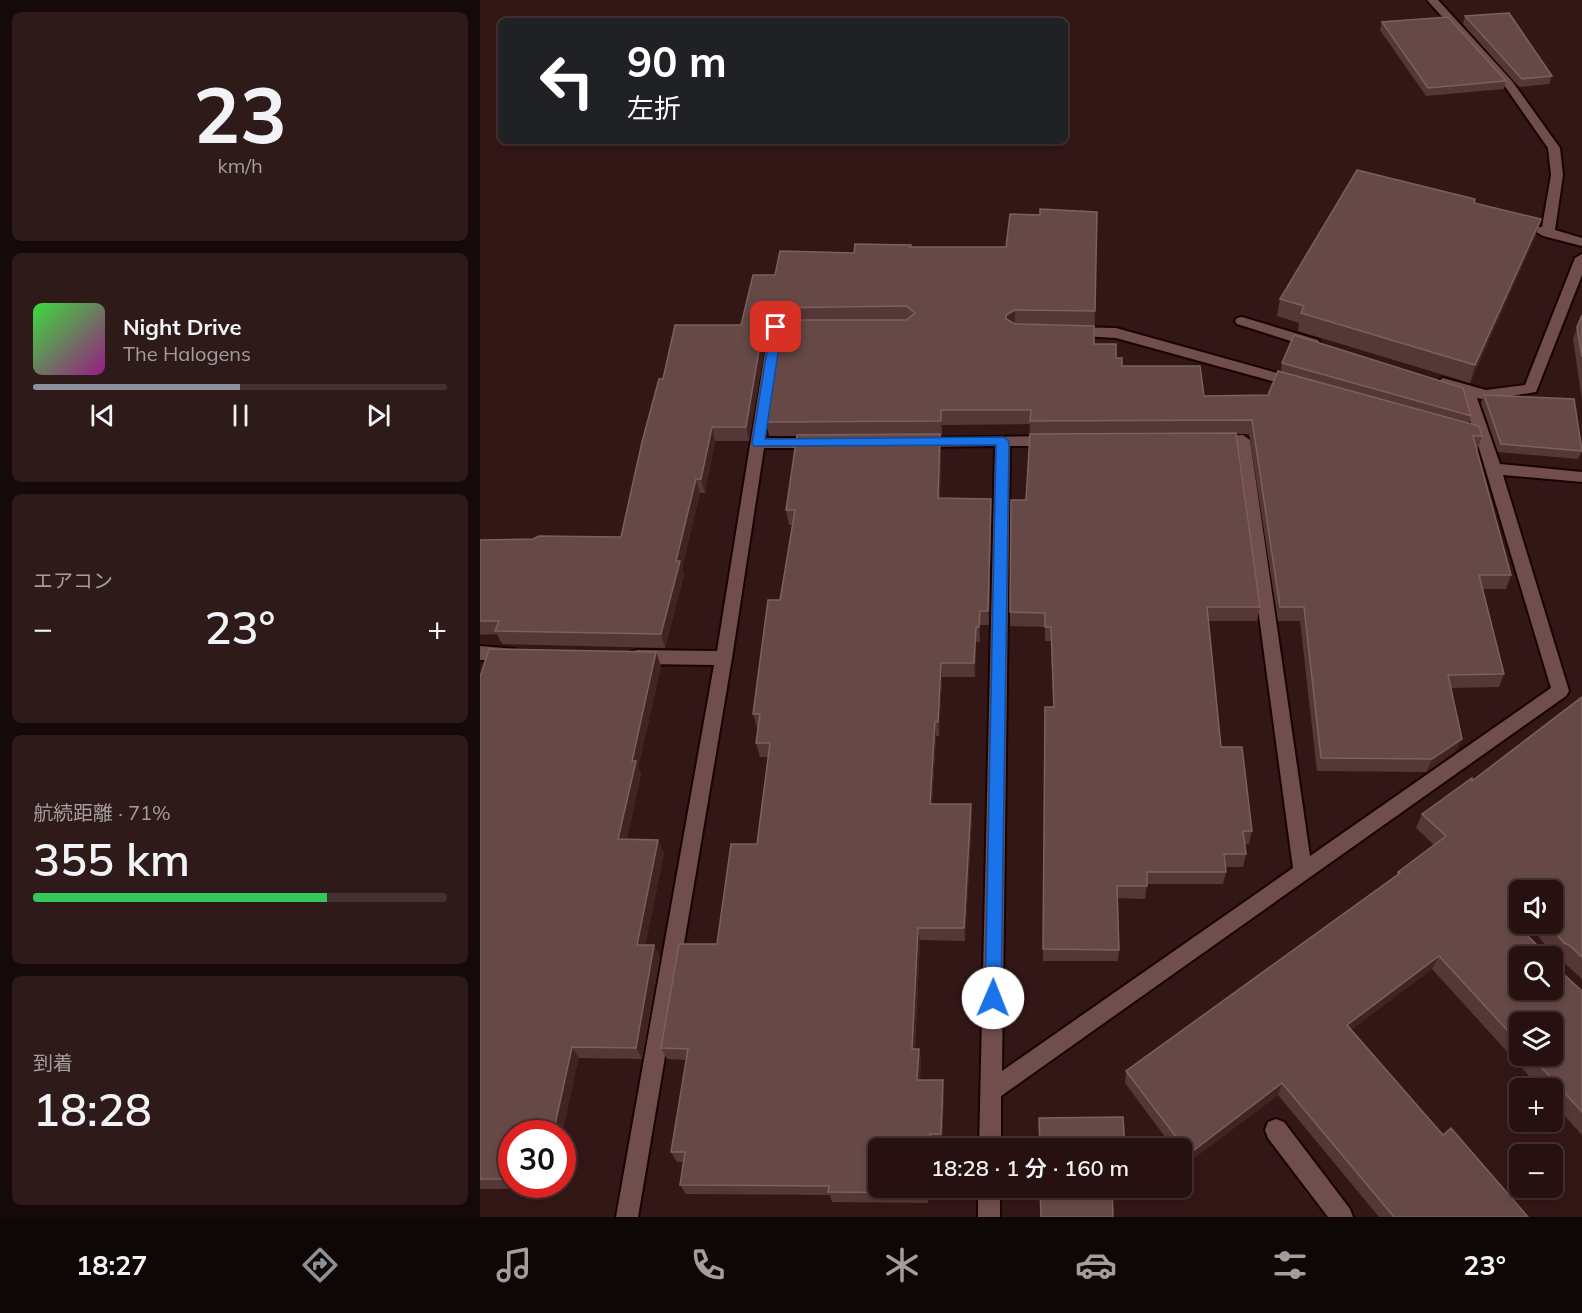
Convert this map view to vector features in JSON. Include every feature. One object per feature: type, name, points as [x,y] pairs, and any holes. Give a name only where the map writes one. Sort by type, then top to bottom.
[{"type":"street","points":[[1432,0],[1508,83],[1554,148],[1557,175],[1548,233]]},
{"type":"street","points":[[1529,228],[1582,242]]},
{"type":"street","points":[[1434,381],[1486,395],[1531,389],[1582,258]]},
{"type":"street","points":[[1242,321],[1332,349]]},
{"type":"street","points":[[627,1217],[724,658],[776,327],[812,327]]},
{"type":"street","points":[[1060,332],[1116,333],[1310,387]]},
{"type":"street","points":[[991,1091],[1560,691],[1494,469],[1468,391]]},
{"type":"street","points":[[1447,425],[1482,435]]},
{"type":"street","points":[[1198,441],[1244,440],[1303,872]]},
{"type":"street","points":[[990,1138],[1003,441]]},
{"type":"street","points":[[898,442],[1071,441]]},
{"type":"street","points":[[758,443],[840,442]]},
{"type":"street","points":[[1494,469],[1582,477]]},
{"type":"street","points":[[480,653],[526,654]]},
{"type":"street","points":[[619,656],[724,658]]},
{"type":"street","points":[[1276,1130],[1342,1217]]},
{"type":"street","points":[[989,1198],[989,1217]]},
{"type":"building","points":[[1509,13],[1552,76],[1522,79],[1465,16]]},
{"type":"building","points":[[1448,17],[1506,81],[1428,88],[1382,22]]},
{"type":"building","points":[[1357,170],[1475,199],[1474,203],[1541,219],[1475,365],[1301,313],[1304,306],[1280,299]]},
{"type":"building","points":[[1040,209],[1097,212],[1095,311],[1015,310],[1006,315],[1006,319],[1015,324],[1094,326],[1094,344],[1116,344],[1116,358],[1122,358],[1122,366],[1200,366],[1204,396],[1268,395],[1278,371],[1479,426],[1482,436],[1473,436],[1511,575],[1479,575],[1504,674],[1448,675],[1462,739],[1432,759],[1321,758],[1304,607],[1280,607],[1252,420],[1030,421],[1031,410],[941,410],[941,421],[766,422],[781,320],[906,320],[915,313],[906,306],[766,309],[746,427],[712,427],[701,479],[696,479],[676,561],[680,561],[661,634],[495,631],[499,621],[480,621],[480,540],[533,539],[539,536],[621,537],[642,442],[659,379],[663,379],[675,325],[741,325],[753,275],[775,275],[780,251],[854,253],[855,244],[911,245],[910,247],[1006,247],[1010,214],[1040,215]]},
{"type":"building","points":[[1582,315],[1582,357],[1577,327]]},
{"type":"building","points":[[1294,335],[1463,388],[1471,416],[1282,363]]},
{"type":"building","points":[[1484,395],[1574,399],[1582,451],[1501,444]]},
{"type":"building","points":[[1236,433],[1260,607],[1207,607],[1221,747],[1242,747],[1252,831],[1243,831],[1246,854],[1224,854],[1226,872],[1147,872],[1147,886],[1117,886],[1119,950],[1043,949],[1045,707],[1054,707],[1051,627],[1045,627],[1045,613],[1010,612],[1011,500],[1026,500],[1030,434]]},
{"type":"building","points":[[940,434],[938,498],[991,499],[988,611],[980,611],[979,627],[976,627],[974,663],[941,663],[938,722],[935,722],[930,804],[971,804],[964,928],[918,928],[912,1049],[919,1049],[917,1080],[943,1080],[941,1134],[930,1134],[930,1138],[868,1138],[868,1192],[828,1192],[829,1186],[680,1185],[685,1152],[671,1152],[688,1049],[661,1048],[679,944],[717,944],[731,844],[757,844],[770,743],[756,743],[760,714],[753,714],[768,600],[780,600],[795,510],[786,510],[797,435]]},
{"type":"building","points":[[489,649],[656,652],[632,761],[636,761],[618,839],[658,840],[637,945],[654,945],[636,1048],[572,1047],[556,1120],[498,1120],[498,1179],[480,1179],[480,677]]},
{"type":"building","points":[[1582,697],[1582,957],[1556,934],[1563,934],[1563,880],[1509,880],[1509,934],[1526,934],[1537,945],[1558,946],[1509,946],[1509,1000],[1563,1000],[1563,974],[1582,991],[1582,1112],[1563,1091],[1563,1078],[1551,1078],[1540,1066],[1563,1066],[1563,1012],[1509,1012],[1509,1032],[1439,956],[1347,1025],[1443,1135],[1451,1128],[1509,1195],[1509,1198],[1512,1198],[1528,1217],[1394,1217],[1282,1083],[1192,1152],[1192,1138],[1177,1138],[1126,1071],[1400,873],[1398,872],[1446,836],[1422,814],[1472,778],[1472,781]]},
{"type":"building","points":[[1123,1117],[1124,1138],[1040,1138],[1039,1118]]},
{"type":"building","points":[[1040,1198],[1112,1198],[1113,1217],[1041,1217]]},
{"type":"route","points":[[776,327],[758,443],[1003,441],[993,998]]}]
